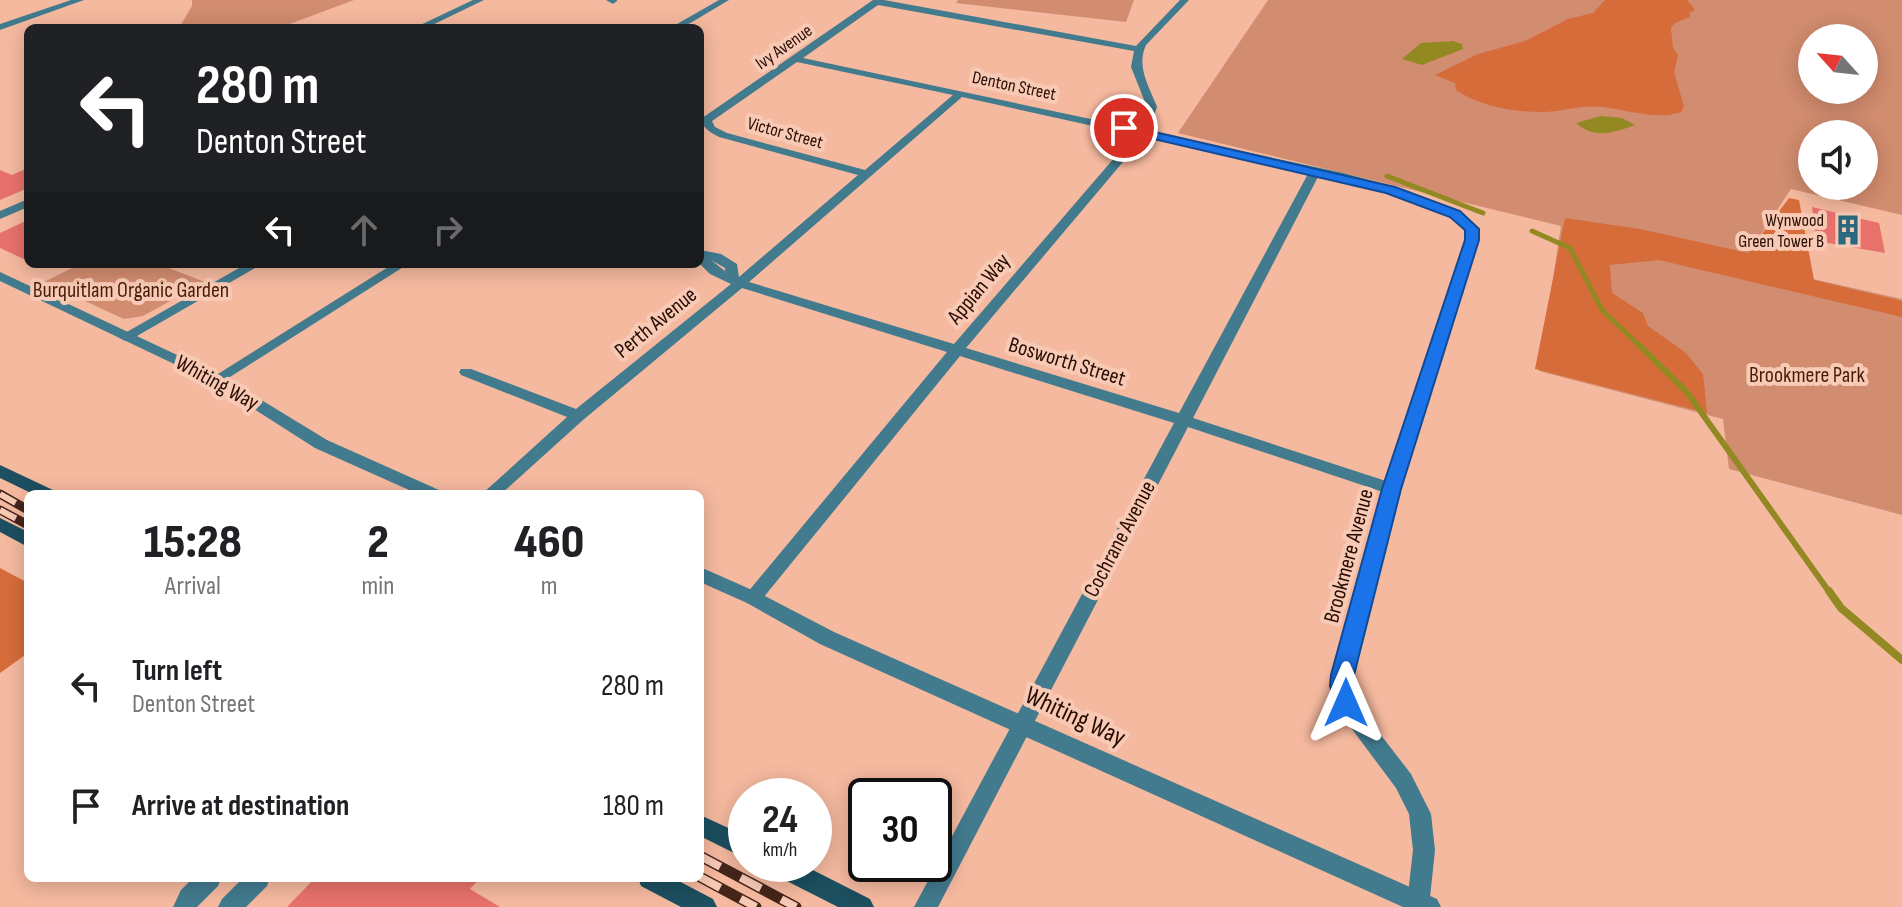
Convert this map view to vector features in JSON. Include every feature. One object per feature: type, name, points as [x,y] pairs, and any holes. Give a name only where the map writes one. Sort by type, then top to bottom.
[{"type":"main road","points":[[0,471],[39,490]]},
{"type":"main road","points":[[0,524],[24,538]]},
{"type":"main road","points":[[704,827],[728,839]]},
{"type":"main road","points":[[657,882],[705,907]]},
{"type":"main road","points":[[813,882],[862,907]]},
{"type":"street","points":[[0,27],[80,0]]},
{"type":"street","points":[[428,24],[480,0]]},
{"type":"street","points":[[682,24],[725,0]]},
{"type":"street","points":[[1142,132],[1152,107],[1136,67],[1139,49],[1185,0]]},
{"type":"street","points":[[878,1],[1139,49]]},
{"type":"street","name":"Ivy Avenue","points":[[704,118],[878,1]]},
{"type":"street","name":"Denton Street","points":[[796,59],[1315,172],[1405,195],[1455,214]]},
{"type":"street","name":"Perth Avenue","points":[[495,490],[735,280],[867,174],[961,93]]},
{"type":"street","name":"Victor Street","points":[[704,120],[711,129],[723,135],[867,174]]},
{"type":"street","name":"Appian Way","points":[[753,598],[956,351],[1142,132]]},
{"type":"street","name":"Cochrane Avenue","points":[[926,907],[1315,172]]},
{"type":"street","points":[[0,215],[24,205]]},
{"type":"street","name":"Brookmere Avenue","points":[[1424,905],[1426,841],[1417,803],[1400,775],[1350,712],[1341,686],[1392,489],[1472,240],[1472,229],[1455,214]]},
{"type":"street","name":"Bosworth Street","points":[[704,260],[715,271],[735,280],[1392,489]]},
{"type":"street","points":[[125,337],[249,268]]},
{"type":"street","points":[[217,379],[396,268]]},
{"type":"street","name":"Whiting Way","points":[[0,276],[217,379],[321,444],[424,490]]},
{"type":"street","points":[[466,372],[578,416]]},
{"type":"street","name":"Whiting Way","points":[[704,576],[827,638],[1424,905]]},
{"type":"street","points":[[185,907],[189,898],[206,882]]},
{"type":"street","points":[[230,907],[255,882]]},
{"type":"green space","points":[[192,0],[354,0],[290,24],[181,24],[192,6]]},
{"type":"green space","points":[[958,0],[1134,0],[1126,22],[956,3]]},
{"type":"green space","name":"Brookmere Park","points":[[1268,0],[1902,0],[1902,215],[1838,200],[1878,200],[1878,120],[1798,120],[1798,191],[1791,189],[1753,247],[1750,265],[1902,299],[1902,515],[1729,469],[1723,419],[1539,371],[1561,226],[1178,133]]},
{"type":"green space","name":"Burquitlam Organic Garden","points":[[72,268],[168,268],[205,282],[143,316],[124,319],[44,282]]},
{"type":"shaded area","points":[[1605,0],[1687,0],[1695,10],[1689,13],[1690,17],[1671,28],[1673,48],[1678,55],[1674,72],[1684,106],[1681,112],[1652,115],[1594,107],[1545,112],[1511,110],[1465,96],[1456,90],[1455,83],[1435,75],[1478,54],[1525,41],[1568,19],[1593,13]]},
{"type":"shaded area","points":[[1453,41],[1462,44],[1463,49],[1422,65],[1402,59],[1421,43]]},
{"type":"shaded area","points":[[1601,116],[1622,118],[1635,125],[1598,133],[1576,123]]},
{"type":"shaded area","points":[[1789,198],[1799,200],[1814,280],[1902,301],[1902,317],[1659,260],[1610,265],[1612,293],[1643,313],[1648,326],[1686,353],[1703,374],[1707,413],[1535,369],[1565,218],[1640,229],[1748,253]]},
{"type":"shaded area","points":[[0,568],[24,581],[24,656],[0,673]]},
{"type":"building","points":[[0,170],[12,175],[24,170],[24,190],[0,200]]},
{"type":"building","name":"Wynwood Green Tower B","points":[[1812,207],[1879,223],[1885,253],[1816,241]]},
{"type":"building","points":[[24,222],[24,259],[0,248],[0,233]]},
{"type":"building","points":[[311,882],[476,882],[470,889],[500,907],[287,907]]},
{"type":"waterway","points":[[1387,176],[1483,213]]},
{"type":"waterway","points":[[1532,231],[1570,248],[1602,310],[1640,346]]},
{"type":"waterway","points":[[1638,344],[1686,391],[1830,593]]},
{"type":"waterway","points":[[1829,591],[1841,608],[1902,660]]},
{"type":"railway","points":[[0,494],[24,508]]},
{"type":"railway","points":[[0,510],[24,523]]},
{"type":"railway","points":[[704,858],[796,907]]},
{"type":"railway","points":[[704,879],[756,907]]},
{"type":"place","name":"Wynwood Green Tower B","points":[[1848,230]]},
{"type":"route","points":[[1124,128],[1390,190],[1455,214],[1472,229],[1472,240],[1392,489],[1343,675],[1341,686],[1346,703]]}]
